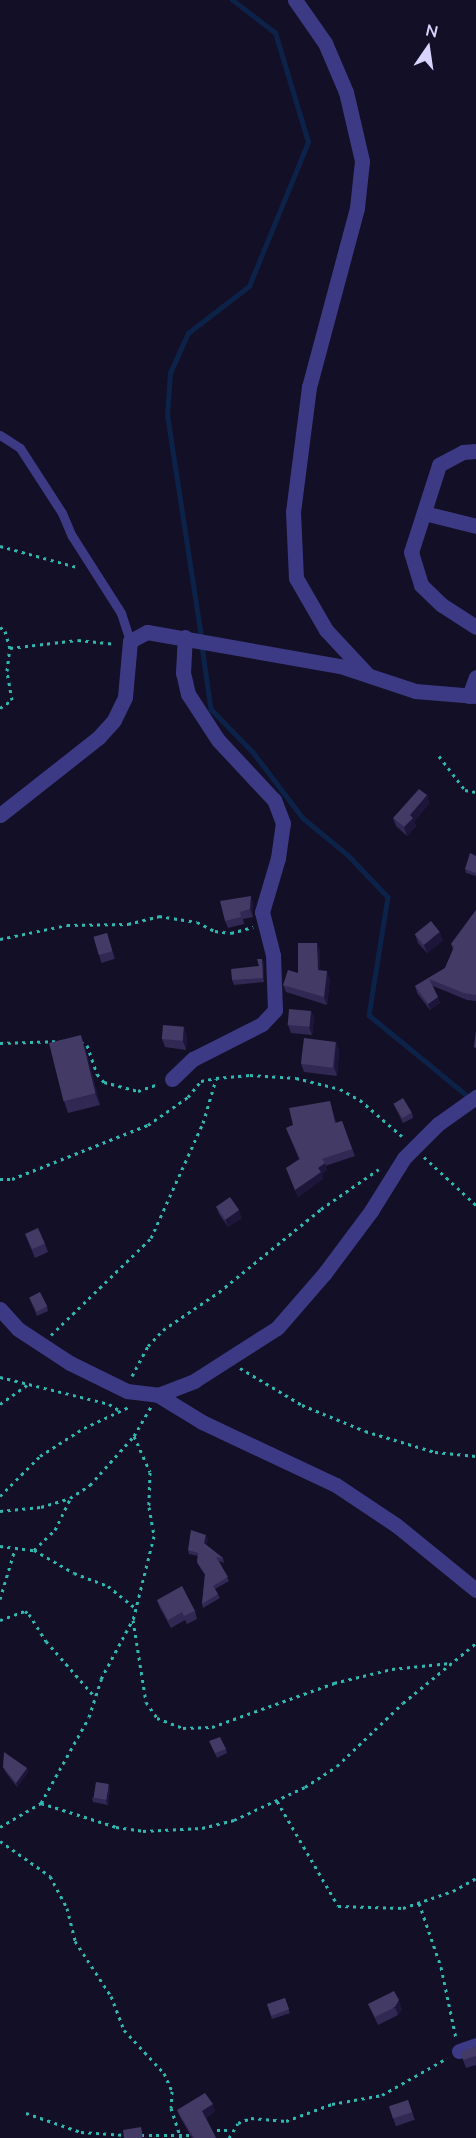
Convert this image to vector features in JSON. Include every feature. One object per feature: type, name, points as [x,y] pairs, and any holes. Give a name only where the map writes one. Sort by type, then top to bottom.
[{"type":"street","points":[[295,0],[326,43],[346,92],[362,161],[357,208],[309,387],[292,512],[296,578],[306,602],[326,630],[366,673]]},
{"type":"street","points":[[476,451],[463,452],[439,465],[411,552],[421,585],[442,605],[476,627]]},
{"type":"street","points":[[424,513],[476,526]]},
{"type":"street","points":[[0,815],[98,738],[114,720],[125,697],[129,644],[147,632],[366,673],[415,691],[472,696],[476,677]]},
{"type":"street","points":[[172,1079],[193,1059],[262,1024],[275,1010],[273,955],[264,922],[264,900],[278,858],[283,823],[274,801],[218,740],[188,694],[183,673],[188,638]]},
{"type":"street","points":[[158,1395],[194,1381],[277,1328],[301,1303],[414,1147],[459,1108],[476,1097]]},
{"type":"street","points":[[0,1309],[18,1329],[41,1344],[127,1391],[158,1395],[202,1422],[336,1485],[396,1525],[476,1590]]},
{"type":"street","points":[[459,2051],[476,2045]]},
{"type":"lane","points":[[0,435],[20,448],[121,613],[129,644]]},
{"type":"path","points":[[0,546],[94,570]]},
{"type":"path","points":[[0,627],[5,631],[10,648],[7,671],[12,700],[0,708]]},
{"type":"path","points":[[10,648],[78,640],[129,644]]},
{"type":"path","points":[[439,756],[465,790],[476,792]]},
{"type":"path","points":[[0,939],[68,925],[128,924],[159,916],[231,933],[264,922]]},
{"type":"path","points":[[0,1043],[80,1042],[87,1045],[97,1074],[104,1082],[138,1091],[172,1079],[201,1081],[250,1075],[296,1078],[340,1089],[389,1123],[476,1205]]},
{"type":"path","points":[[41,1344],[151,1238],[203,1123],[216,1078]]},
{"type":"path","points":[[0,1179],[12,1179],[148,1125],[188,1097],[201,1081]]},
{"type":"path","points":[[127,1391],[137,1364],[163,1330],[219,1292],[321,1209],[387,1164]]},
{"type":"path","points":[[225,1360],[302,1405],[365,1431],[435,1452],[476,1456]]},
{"type":"path","points":[[0,1377],[109,1404],[120,1411]]},
{"type":"path","points":[[0,1404],[27,1385]]},
{"type":"path","points":[[0,1496],[40,1456],[84,1428],[158,1395]]},
{"type":"path","points":[[0,1511],[29,1510],[70,1498],[90,1485],[134,1436],[158,1395]]},
{"type":"path","points":[[0,1827],[41,1803],[89,1717],[108,1663],[133,1620],[154,1536],[149,1507],[150,1472],[134,1436]]},
{"type":"path","points":[[34,1550],[55,1530],[70,1498]]},
{"type":"path","points":[[0,1546],[34,1550],[74,1573],[108,1586],[136,1609]]},
{"type":"path","points":[[0,1599],[15,1549]]},
{"type":"path","points":[[0,1620],[25,1611],[29,1614],[46,1641],[95,1697]]},
{"type":"path","points":[[133,1620],[146,1702],[157,1718],[183,1728],[212,1727],[333,1683],[373,1673],[450,1663]]},
{"type":"path","points":[[41,1803],[116,1827],[172,1831],[234,1820],[276,1801],[337,1766],[450,1663],[476,1643]]},
{"type":"path","points":[[276,1801],[338,1906],[385,1909],[419,1904],[476,1878]]},
{"type":"path","points":[[0,1841],[50,1876],[67,1908],[75,1941],[111,1996],[124,2030],[164,2073],[172,2091],[171,2108],[181,2137]]},
{"type":"path","points":[[26,2113],[81,2132],[181,2137],[208,2130],[231,2130],[251,2118],[286,2121],[332,2104],[382,2095],[459,2051],[441,1966],[419,1904]]},
{"type":"path","points":[[229,2138],[231,2130]]},
{"type":"building","points":[[419,789],[427,795],[410,815],[413,818],[404,827],[393,818]]},
{"type":"building","points":[[470,853],[476,856],[476,873],[465,869]]},
{"type":"building","points":[[251,896],[250,909],[240,912],[241,917],[225,921],[220,901]]},
{"type":"building","points":[[476,910],[476,995],[464,993],[429,979],[438,997],[428,1004],[415,986],[445,968],[454,947],[451,944]]},
{"type":"building","points":[[431,921],[440,932],[423,945],[415,934]]},
{"type":"building","points":[[107,933],[112,951],[99,955],[94,937]]},
{"type":"building","points":[[298,943],[317,943],[318,970],[327,971],[324,997],[283,985],[288,970],[298,973]]},
{"type":"building","points":[[257,959],[262,959],[263,978],[232,980],[231,969],[259,966]]},
{"type":"building","points":[[289,1009],[311,1011],[310,1027],[288,1025]]},
{"type":"building","points":[[163,1025],[184,1027],[183,1041],[162,1039]]},
{"type":"building","points":[[81,1035],[96,1093],[63,1101],[49,1043]]},
{"type":"building","points":[[304,1038],[336,1042],[333,1068],[301,1064]]},
{"type":"building","points":[[403,1098],[412,1113],[402,1118],[394,1104]]},
{"type":"building","points":[[330,1101],[335,1123],[342,1121],[352,1149],[322,1159],[325,1163],[318,1168],[321,1172],[295,1190],[286,1168],[300,1159],[286,1128],[293,1125],[289,1108]]},
{"type":"building","points":[[230,1197],[239,1210],[225,1220],[216,1207]]},
{"type":"building","points":[[38,1228],[45,1244],[32,1249],[25,1234]]},
{"type":"building","points":[[40,1292],[47,1306],[37,1312],[29,1297]]},
{"type":"building","points":[[191,1530],[206,1535],[204,1543],[223,1558],[216,1557],[228,1577],[213,1586],[218,1594],[202,1604],[205,1574],[197,1562],[198,1553],[188,1550]]},
{"type":"building","points":[[182,1586],[195,1611],[184,1616],[182,1612],[168,1620],[157,1600]]},
{"type":"building","points":[[220,1737],[226,1749],[215,1753],[209,1741]]},
{"type":"building","points":[[4,1752],[27,1768],[16,1783],[3,1767]]},
{"type":"building","points":[[96,1782],[109,1784],[106,1800],[93,1798]]},
{"type":"building","points":[[394,1991],[399,2000],[395,2007],[375,2017],[368,2004]]},
{"type":"building","points":[[285,1998],[289,2009],[271,2016],[267,2004]]},
{"type":"building","points":[[476,2046],[476,2056],[463,2060],[461,2052]]},
{"type":"building","points":[[205,2093],[213,2104],[202,2111],[216,2138],[194,2138],[177,2110]]},
{"type":"building","points":[[408,2100],[412,2112],[393,2119],[389,2106]]},
{"type":"building","points":[[141,2127],[143,2138],[124,2138],[123,2130]]},
{"type":"waterway","points":[[201,637],[167,416],[170,373],[188,333],[249,286],[308,142],[275,33],[232,0]]},
{"type":"waterway","points":[[202,646],[211,709],[253,752],[303,818],[348,855],[388,897],[369,1015],[470,1098]]}]
